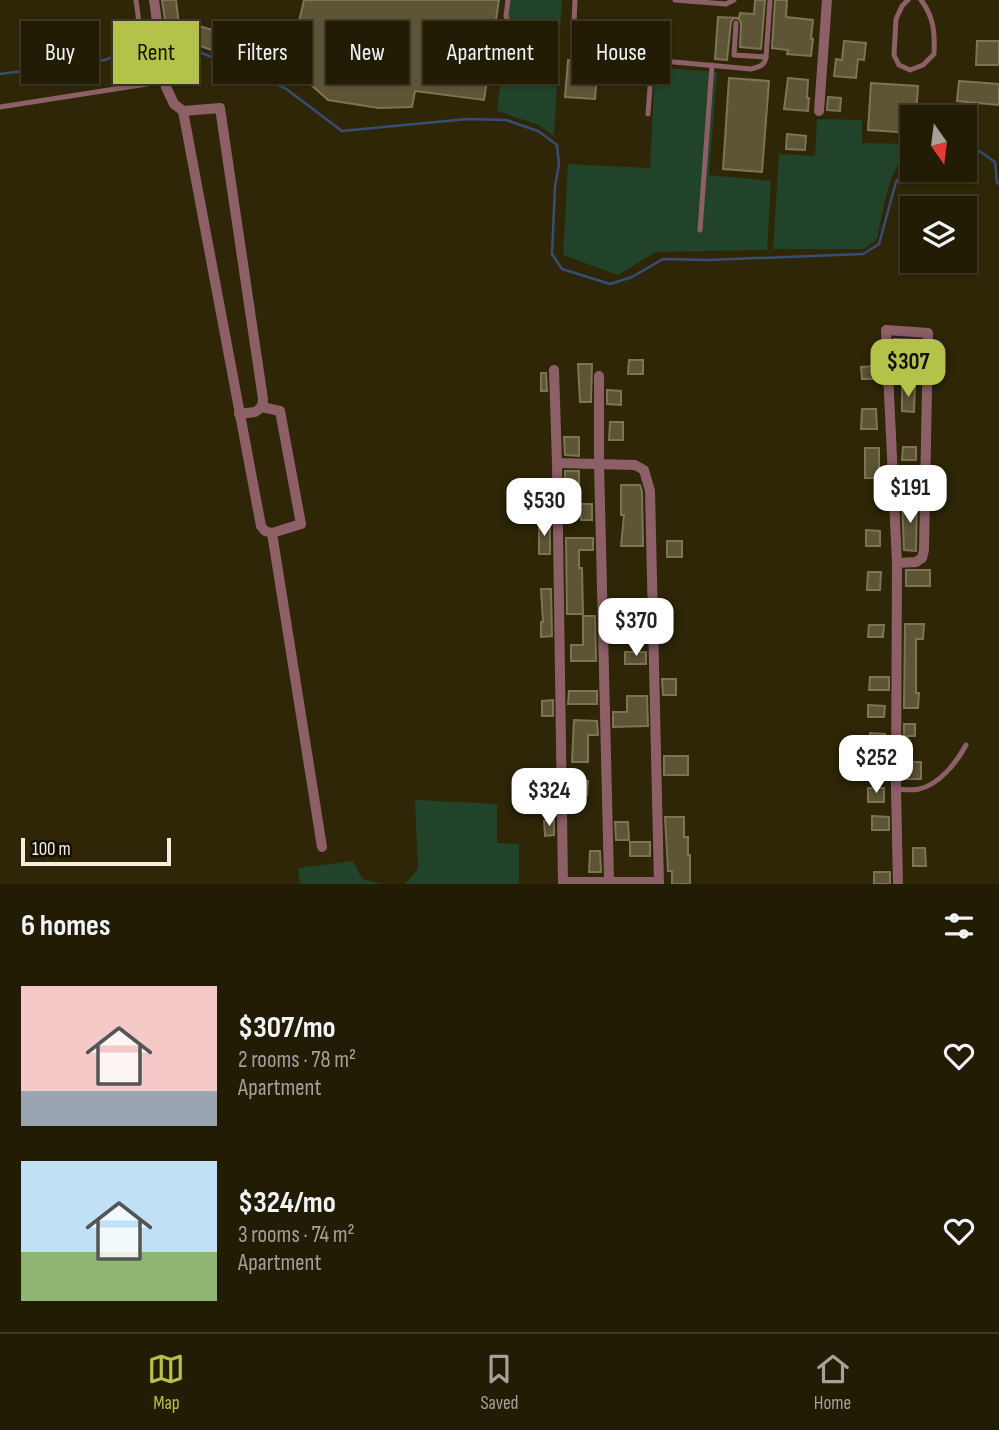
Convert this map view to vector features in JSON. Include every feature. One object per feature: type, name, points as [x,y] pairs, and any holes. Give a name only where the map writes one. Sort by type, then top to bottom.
[{"type":"street","points":[[154,0],[168,94],[174,104],[183,111],[261,526],[272,533],[301,524],[280,411],[262,407]]},
{"type":"street","points":[[818,111],[827,0]]},
{"type":"street","points":[[183,111],[220,108],[263,399],[262,407],[256,412],[239,414]]},
{"type":"street","points":[[897,564],[916,562],[922,558],[924,550],[928,333],[886,330],[897,564],[898,884]]},
{"type":"street","points":[[554,370],[563,883],[659,883],[650,491],[644,470],[635,465],[557,463]]},
{"type":"street","points":[[599,376],[598,463],[609,881]]},
{"type":"street","points":[[272,533],[323,847]]},
{"type":"lane","points":[[0,107],[147,84],[136,0]]},
{"type":"lane","points":[[507,21],[508,0]]},
{"type":"lane","points":[[574,21],[575,0]]},
{"type":"lane","points":[[675,0],[726,4],[734,0]]},
{"type":"lane","points":[[670,62],[751,69],[759,67],[766,57],[770,0]]},
{"type":"lane","points":[[908,0],[895,19],[894,55],[899,65],[910,70],[923,65],[934,54],[932,17],[921,0]]},
{"type":"lane","points":[[736,23],[734,55],[766,57]]},
{"type":"lane","points":[[700,230],[712,65]]},
{"type":"lane","points":[[648,114],[650,84]]},
{"type":"lane","points":[[896,789],[918,789],[928,785],[958,761],[967,745]]},
{"type":"green space","points":[[510,0],[562,0],[558,68],[558,21],[508,21]]},
{"type":"green space","points":[[670,68],[717,72],[709,175],[771,181],[767,250],[656,252],[618,275],[563,255],[568,164],[650,168],[654,84],[670,84]]},
{"type":"green space","points":[[500,84],[557,84],[554,136],[539,125],[497,111]]},
{"type":"green space","points":[[817,119],[862,120],[862,143],[900,144],[900,161],[885,201],[877,239],[864,249],[773,249],[779,154],[815,156]]},
{"type":"green space","points":[[415,800],[497,804],[497,843],[519,844],[519,884],[405,884],[418,869]]},
{"type":"green space","points":[[353,861],[362,879],[384,884],[300,884],[298,868]]},
{"type":"building","points":[[162,0],[176,0],[179,21],[165,21]]},
{"type":"building","points":[[304,0],[499,0],[496,21],[423,21],[423,84],[486,84],[484,100],[415,91],[412,107],[379,108],[328,100],[310,84],[312,21],[299,21]]},
{"type":"building","points":[[755,0],[765,0],[761,49],[740,47],[741,23],[734,18],[731,22],[727,60],[715,59],[718,17],[739,18],[740,13],[754,14]]},
{"type":"building","points":[[775,0],[787,0],[786,17],[813,20],[811,56],[787,54],[788,50],[772,48]]},
{"type":"building","points":[[199,26],[213,30],[213,51],[199,46]]},
{"type":"building","points":[[844,41],[866,43],[864,60],[858,59],[856,78],[834,76],[836,59],[842,60]]},
{"type":"building","points":[[977,41],[999,41],[999,65],[976,65]]},
{"type":"building","points":[[568,60],[572,60],[572,84],[596,84],[595,99],[565,97]]},
{"type":"building","points":[[729,78],[769,81],[762,172],[723,169]]},
{"type":"building","points":[[788,78],[808,80],[808,111],[784,109]]},
{"type":"building","points":[[959,81],[999,84],[999,105],[957,101]]},
{"type":"building","points":[[871,83],[918,86],[917,105],[900,105],[900,132],[868,130]]},
{"type":"building","points":[[828,97],[841,98],[840,111],[827,110]]},
{"type":"building","points":[[787,134],[806,136],[805,150],[786,149]]},
{"type":"building","points":[[894,339],[918,340],[918,353],[905,353],[904,379],[896,379]]},
{"type":"building","points":[[629,360],[643,360],[643,374],[628,374]]},
{"type":"building","points":[[578,364],[592,364],[591,402],[580,402]]},
{"type":"building","points":[[874,366],[875,379],[862,379],[861,367]]},
{"type":"building","points":[[541,373],[546,373],[547,391],[541,391]]},
{"type":"building","points":[[902,386],[915,386],[914,412],[902,411]]},
{"type":"building","points":[[607,390],[621,391],[621,405],[607,404]]},
{"type":"building","points":[[862,409],[876,409],[877,429],[861,429]]},
{"type":"building","points":[[610,422],[623,422],[623,440],[609,440]]},
{"type":"building","points":[[564,437],[579,437],[579,456],[565,455]]},
{"type":"building","points":[[903,447],[916,447],[916,460],[902,460]]},
{"type":"building","points":[[865,448],[879,448],[879,478],[865,478]]},
{"type":"building","points":[[565,471],[579,471],[579,487],[565,487]]},
{"type":"building","points":[[621,485],[640,485],[643,546],[621,546],[624,515],[621,515]]},
{"type":"building","points":[[902,501],[917,501],[916,551],[904,550]]},
{"type":"building","points":[[567,504],[592,504],[592,520],[581,520],[581,515],[567,515]]},
{"type":"building","points":[[539,521],[550,521],[550,554],[539,554]]},
{"type":"building","points":[[866,530],[880,531],[880,546],[866,546]]},
{"type":"building","points":[[566,538],[593,538],[593,550],[579,550],[583,614],[567,614]]},
{"type":"building","points":[[667,541],[682,541],[682,557],[667,557]]},
{"type":"building","points":[[906,570],[930,570],[930,586],[906,586]]},
{"type":"building","points":[[868,572],[881,572],[880,590],[867,590]]},
{"type":"building","points":[[541,589],[551,589],[552,636],[541,637]]},
{"type":"building","points":[[612,607],[625,608],[625,621],[611,621]]},
{"type":"building","points":[[583,616],[595,616],[596,661],[571,661],[571,645],[583,645]]},
{"type":"building","points":[[905,624],[924,624],[923,639],[916,639],[918,708],[904,708]]},
{"type":"building","points":[[869,625],[884,625],[883,637],[868,637]]},
{"type":"building","points":[[625,652],[646,652],[646,664],[625,664]]},
{"type":"building","points":[[870,677],[889,677],[889,690],[869,690]]},
{"type":"building","points":[[662,679],[676,679],[676,695],[663,695]]},
{"type":"building","points":[[569,691],[597,691],[597,704],[568,704]]},
{"type":"building","points":[[627,696],[647,696],[648,726],[613,727],[613,712],[627,712]]},
{"type":"building","points":[[553,700],[553,716],[542,716],[542,701]]},
{"type":"building","points":[[868,705],[885,706],[884,717],[868,717]]},
{"type":"building","points":[[574,720],[597,721],[598,735],[588,735],[588,762],[572,762]]},
{"type":"building","points":[[904,724],[915,724],[915,736],[904,736]]},
{"type":"building","points":[[870,733],[885,734],[885,746],[869,745]]},
{"type":"building","points":[[664,756],[688,756],[688,775],[664,775]]},
{"type":"building","points":[[868,760],[884,760],[885,772],[869,772]]},
{"type":"building","points":[[904,762],[921,762],[921,779],[904,779]]},
{"type":"building","points":[[572,781],[588,781],[587,795],[571,795]]},
{"type":"building","points":[[868,788],[884,788],[884,802],[868,802]]},
{"type":"building","points":[[872,816],[889,817],[889,830],[872,830]]},
{"type":"building","points":[[665,817],[684,817],[684,837],[688,837],[690,855],[690,884],[672,884],[672,871],[668,871]]},
{"type":"building","points":[[544,821],[554,821],[554,835],[545,836]]},
{"type":"building","points":[[615,822],[628,822],[629,840],[616,840]]},
{"type":"building","points":[[630,842],[650,842],[650,856],[630,856]]},
{"type":"building","points":[[913,848],[925,848],[926,866],[913,866]]},
{"type":"building","points":[[590,851],[600,851],[601,872],[589,872]]},
{"type":"building","points":[[874,872],[890,872],[890,884],[874,884]]},
{"type":"waterway","points":[[199,52],[285,88],[342,131],[467,119],[506,120],[538,131],[557,145],[559,164],[555,187],[552,254],[562,269],[610,284],[632,277],[663,259],[708,260],[863,254],[879,244],[896,182],[900,176]]},
{"type":"waterway","points":[[0,74],[113,57]]},
{"type":"waterway","points":[[977,149],[995,162],[999,184]]}]
